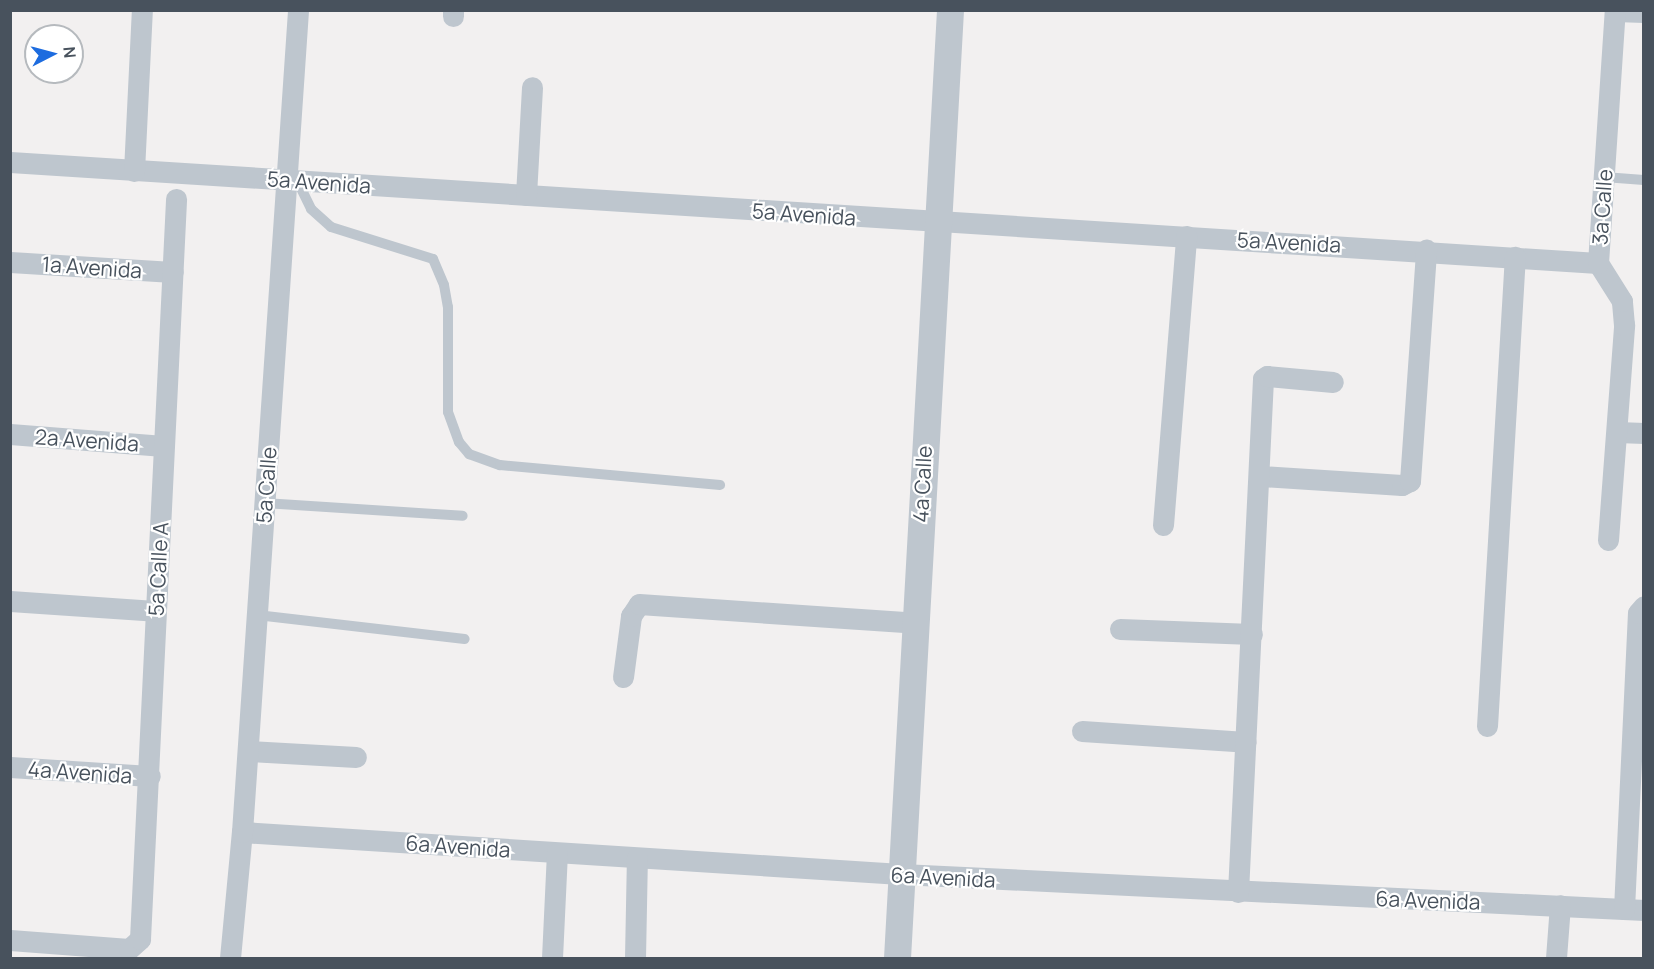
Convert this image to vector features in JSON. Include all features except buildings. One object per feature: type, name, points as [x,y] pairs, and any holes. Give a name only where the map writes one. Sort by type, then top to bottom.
[{"type":"street","points":[[134,171],[141,10]]},
{"type":"street","name":"5a Calle","points":[[230,958],[243,832],[264,503],[291,180],[298,10]]},
{"type":"street","name":"4a Calle","points":[[897,958],[936,222],[951,10]]},
{"type":"street","points":[[1615,11],[1644,12]]},
{"type":"street","name":"3a Calle","points":[[1608,540],[1624,325],[1622,302],[1598,263],[1615,11]]},
{"type":"street","points":[[526,195],[532,87]]},
{"type":"street","name":"5a Avenida","points":[[10,162],[936,222],[1426,250],[1598,263]]},
{"type":"street","name":"5a Calle A","points":[[10,940],[129,949],[140,939],[150,776],[155,611],[176,199]]},
{"type":"street","points":[[1163,525],[1186,236]]},
{"type":"street","points":[[1261,476],[1402,485],[1410,481],[1426,250]]},
{"type":"street","points":[[1487,726],[1515,257]]},
{"type":"street","name":"1a Avenida","points":[[10,261],[173,272]]},
{"type":"street","points":[[1238,892],[1261,476],[1264,378],[1333,382]]},
{"type":"street","points":[[1617,432],[1644,433]]},
{"type":"street","name":"2a Avenida","points":[[10,434],[165,446]]},
{"type":"street","points":[[10,601],[155,611]]},
{"type":"street","points":[[623,677],[631,616],[639,604],[915,623]]},
{"type":"street","points":[[1634,909],[1638,613],[1644,606]]},
{"type":"street","points":[[1119,629],[1252,634]]},
{"type":"street","points":[[1082,731],[1246,742]]},
{"type":"street","points":[[248,751],[356,757]]},
{"type":"street","name":"4a Avenida","points":[[10,767],[150,776]]},
{"type":"street","name":"6a Avenida","points":[[243,832],[901,874],[1238,892],[1634,909]]},
{"type":"street","points":[[552,958],[557,853]]},
{"type":"street","points":[[635,958],[637,858]]},
{"type":"street","points":[[1556,958],[1560,905]]},
{"type":"lane","points":[[1604,177],[1644,180]]},
{"type":"lane","points":[[291,180],[311,209],[331,227],[433,259],[448,307],[448,412],[459,441],[469,454],[500,465],[720,485]]},
{"type":"lane","points":[[264,503],[463,516]]},
{"type":"lane","points":[[257,615],[465,639]]}]
